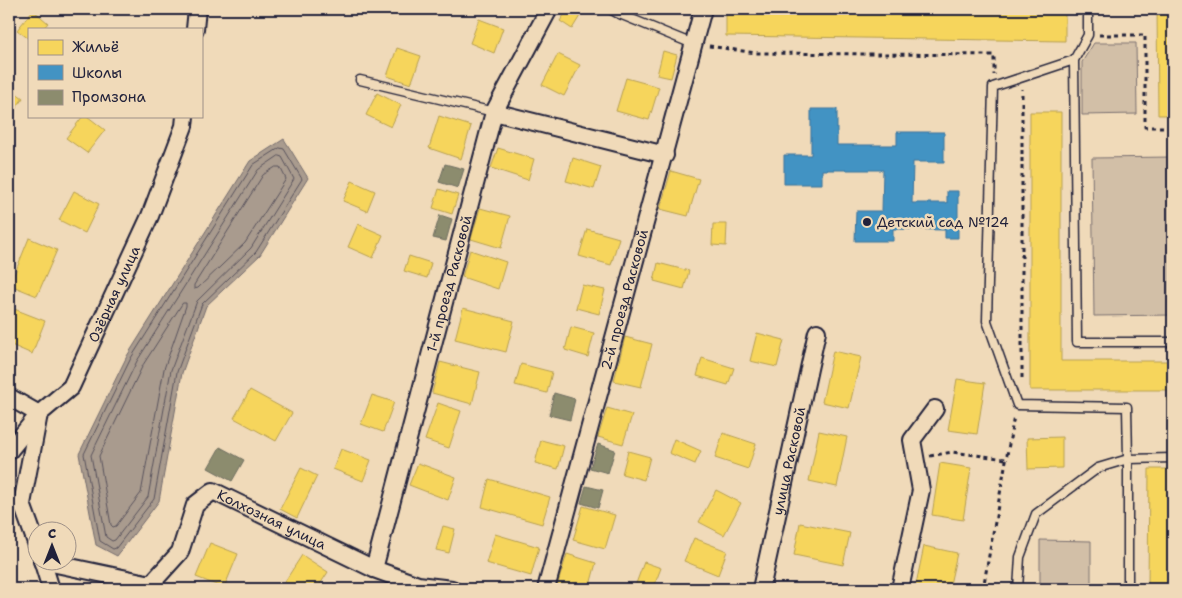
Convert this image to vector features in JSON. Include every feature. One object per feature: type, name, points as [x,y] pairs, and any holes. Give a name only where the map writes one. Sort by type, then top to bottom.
[{"type":"street","points":[[195,28],[197,9]]},
{"type":"street","name":"1-й проезд Расковой","points":[[374,569],[494,112],[549,9]]},
{"type":"street","name":"2-й проезд Расковой","points":[[546,589],[703,9]]},
{"type":"street","points":[[494,112],[665,155]]},
{"type":"street","name":"Озёрная улица","points":[[9,451],[39,414],[71,387],[150,216],[184,126],[185,118]]},
{"type":"street","name":"улица Расковой","points":[[761,589],[817,332]]},
{"type":"street","points":[[9,396],[39,414],[15,502],[28,531]]},
{"type":"street","points":[[900,589],[920,490],[912,440],[935,410]]},
{"type":"street","name":"Колхозная улица","points":[[78,566],[152,584],[180,552],[195,505],[213,490],[374,569]]},
{"type":"street","points":[[374,569],[418,584],[452,589]]},
{"type":"street","points":[[44,570],[51,589]]},
{"type":"lane","points":[[610,9],[617,14],[694,44]]},
{"type":"lane","points":[[1088,9],[1088,35],[1074,60],[1077,342],[1173,342]]},
{"type":"lane","points":[[1074,60],[993,87],[987,321],[1017,405],[1127,407],[1128,589]]},
{"type":"lane","points":[[360,80],[494,112]]},
{"type":"lane","points":[[1018,589],[1020,557],[1036,514],[1098,468],[1128,458],[1173,458]]},
{"type":"path","points":[[1088,35],[1145,35],[1145,127],[1173,127]]},
{"type":"path","points":[[694,44],[756,52],[994,55],[993,87]]},
{"type":"path","points":[[983,589],[1022,377],[1022,76]]},
{"type":"path","points":[[915,459],[952,452],[1006,459]]},
{"type":"shaded area","points":[[1094,43],[1136,43],[1137,114],[1082,115],[1082,62]]},
{"type":"shaded area","points":[[1173,157],[1173,315],[1094,316],[1092,158]]},
{"type":"shaded area","points":[[1040,540],[1091,541],[1091,589],[1040,588]]},
{"type":"water","points":[[284,139],[308,178],[260,255],[206,306],[182,373],[159,501],[117,556],[96,545],[79,454],[127,356],[250,161]]},
{"type":"building: Жильё","points":[[568,9],[580,9],[583,11],[572,29],[560,21]]},
{"type":"building: Жильё","points":[[726,9],[1065,9],[1065,41],[726,36]]},
{"type":"building: Жильё","points":[[1157,9],[1173,9],[1173,115],[1158,115]]},
{"type":"building: Жильё","points":[[33,10],[48,23],[44,28],[28,28],[28,38],[17,30]]},
{"type":"building: Жильё","points":[[479,19],[503,28],[494,53],[470,43]]},
{"type":"building: Жильё","points":[[397,48],[421,56],[411,84],[387,76]]},
{"type":"building: Жильё","points":[[663,51],[677,55],[671,78],[657,75]]},
{"type":"building: Жильё","points":[[558,54],[580,65],[564,96],[542,85]]},
{"type":"building: Жильё","points":[[626,78],[659,87],[649,120],[616,111]]},
{"type":"building: Жильё","points":[[9,88],[23,98],[9,118]]},
{"type":"building: Жильё","points":[[377,93],[401,105],[391,127],[366,115]]},
{"type":"building: Жильё","points":[[1030,112],[1061,112],[1061,361],[1173,361],[1173,455],[1168,455],[1168,390],[1030,390]]},
{"type":"building: Жильё","points":[[439,116],[471,126],[461,159],[429,148]]},
{"type":"building: Жильё","points":[[81,118],[90,118],[105,130],[87,153],[66,138]]},
{"type":"building: Жильё","points":[[498,148],[534,159],[528,180],[491,168]]},
{"type":"building: Жильё","points":[[573,158],[601,167],[594,189],[566,181]]},
{"type":"building: Жильё","points":[[671,171],[699,179],[688,216],[660,209]]},
{"type":"building: Жильё","points":[[352,181],[375,191],[367,211],[343,201]]},
{"type":"building: Жильё","points":[[439,189],[458,195],[452,214],[433,208]]},
{"type":"building: Жильё","points":[[74,191],[99,204],[85,233],[59,220]]},
{"type":"building: Жильё","points":[[480,208],[510,216],[501,248],[471,239]]},
{"type":"building: Жильё","points":[[358,224],[383,235],[373,258],[348,247]]},
{"type":"building: Жильё","points":[[713,224],[727,224],[726,246],[712,245]]},
{"type":"building: Жильё","points":[[587,229],[619,238],[611,265],[579,256]]},
{"type":"building: Жильё","points":[[29,238],[57,250],[37,296],[10,285]]},
{"type":"building: Жильё","points":[[470,250],[506,262],[498,289],[462,277]]},
{"type":"building: Жильё","points":[[409,256],[431,263],[427,278],[404,271]]},
{"type":"building: Жильё","points":[[658,263],[689,271],[684,289],[654,281]]},
{"type":"building: Жильё","points":[[582,285],[605,290],[599,314],[576,308]]},
{"type":"building: Жильё","points":[[9,307],[45,321],[32,354],[9,344]]},
{"type":"building: Жильё","points":[[463,308],[514,321],[506,352],[455,339]]},
{"type":"building: Жильё","points":[[571,327],[594,333],[588,357],[565,350]]},
{"type":"building: Жильё","points":[[757,333],[784,340],[777,367],[750,361]]},
{"type":"building: Жильё","points":[[625,337],[652,344],[641,387],[614,381]]},
{"type":"building: Жильё","points":[[833,351],[861,357],[849,408],[822,402]]},
{"type":"building: Жильё","points":[[702,358],[734,368],[728,385],[697,376]]},
{"type":"building: Жильё","points":[[440,362],[480,372],[472,404],[432,393]]},
{"type":"building: Жильё","points":[[521,364],[552,372],[547,393],[515,385]]},
{"type":"building: Жильё","points":[[957,379],[985,383],[977,434],[948,430]]},
{"type":"building: Жильё","points":[[250,390],[292,413],[276,441],[234,418]]},
{"type":"building: Жильё","points":[[372,395],[394,402],[383,432],[361,424]]},
{"type":"building: Жильё","points":[[438,403],[461,411],[449,448],[425,440]]},
{"type":"building: Жильё","points":[[607,408],[632,415],[623,444],[598,437]]},
{"type":"building: Жильё","points":[[819,431],[847,437],[837,487],[809,481]]},
{"type":"building: Жильё","points":[[723,433],[756,444],[748,469],[715,458]]},
{"type":"building: Жильё","points":[[1062,437],[1062,468],[1028,469],[1027,438]]},
{"type":"building: Жильё","points":[[674,439],[701,451],[695,464],[669,453]]},
{"type":"building: Жильё","points":[[541,440],[564,446],[558,469],[535,463]]},
{"type":"building: Жильё","points":[[341,449],[371,460],[363,481],[333,469]]},
{"type":"building: Жильё","points":[[628,451],[650,457],[644,480],[622,474]]},
{"type":"building: Жильё","points":[[418,463],[456,477],[448,500],[409,485]]},
{"type":"building: Жильё","points":[[940,463],[971,468],[963,520],[932,515]]},
{"type":"building: Жильё","points":[[301,468],[317,476],[297,518],[280,509]]},
{"type":"building: Жильё","points":[[1149,469],[1173,469],[1173,589],[1148,589]]},
{"type":"building: Жильё","points":[[489,479],[550,497],[542,524],[482,507]]},
{"type":"building: Жильё","points":[[716,490],[741,503],[724,535],[699,522]]},
{"type":"building: Жильё","points":[[583,506],[615,515],[605,549],[573,540]]},
{"type":"building: Жильё","points":[[800,523],[850,533],[843,565],[794,555]]},
{"type":"building: Жильё","points":[[443,526],[455,529],[449,553],[436,550]]},
{"type":"building: Жильё","points":[[495,534],[539,547],[531,576],[486,563]]},
{"type":"building: Жильё","points":[[694,538],[727,551],[718,575],[684,561]]},
{"type":"building: Жильё","points":[[210,543],[238,554],[224,588],[196,577]]},
{"type":"building: Жильё","points":[[924,546],[957,553],[949,589],[915,589]]},
{"type":"building: Жильё","points":[[567,554],[596,563],[589,589],[556,589]]},
{"type":"building: Жильё","points":[[302,555],[328,572],[317,589],[280,589]]},
{"type":"building: Жильё","points":[[644,562],[661,568],[653,589],[634,589]]},
{"type":"building: Школы","points":[[811,109],[837,109],[837,145],[897,145],[897,132],[944,132],[944,162],[913,162],[912,203],[947,203],[947,191],[958,191],[958,238],[945,238],[945,230],[893,229],[893,241],[855,241],[856,211],[882,211],[883,170],[822,170],[822,184],[784,184],[784,155],[811,155]]},
{"type":"building: Промзона","points":[[445,164],[464,169],[458,188],[439,182]]},
{"type":"building: Промзона","points":[[440,215],[452,219],[446,241],[433,238]]},
{"type":"building: Промзона","points":[[554,393],[575,399],[570,420],[549,415]]},
{"type":"building: Промзона","points":[[598,444],[615,450],[608,473],[590,468]]},
{"type":"building: Промзона","points":[[220,447],[244,460],[232,481],[208,468]]},
{"type":"building: Промзона","points":[[586,486],[603,490],[598,508],[581,503]]},
{"type":"place","name":"Детский сад №124","points":[[867,222]]}]
